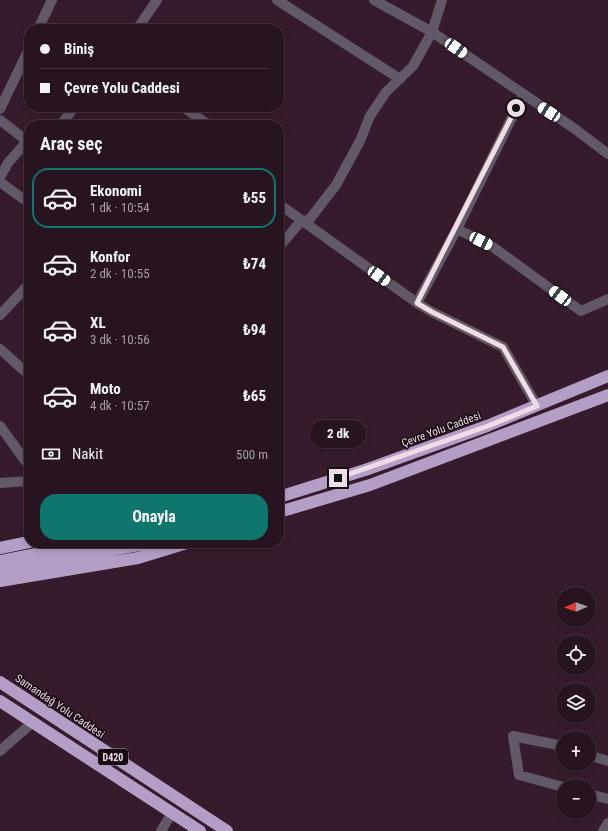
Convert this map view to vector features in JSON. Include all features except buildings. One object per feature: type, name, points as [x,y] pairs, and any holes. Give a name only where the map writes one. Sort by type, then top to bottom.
[{"type":"highway","name":"Çevre Yolu Caddesi","points":[[284,495],[368,469],[488,426],[608,376]]},
{"type":"highway","points":[[284,511],[370,485],[608,395]]},
{"type":"highway","points":[[0,548],[24,543]]},
{"type":"highway","points":[[0,561],[65,548]]},
{"type":"highway","points":[[0,572],[123,548]]},
{"type":"highway","points":[[0,581],[138,558],[171,548]]},
{"type":"highway","name":"Samandağ Yolu Caddesi","points":[[0,682],[227,831]]},
{"type":"highway","name":"D420","points":[[0,701],[200,831]]},
{"type":"street","points":[[40,24],[52,0]]},
{"type":"street","points":[[140,24],[157,0]]},
{"type":"street","points":[[277,0],[400,79]]},
{"type":"street","points":[[374,0],[432,32],[575,129],[608,154]]},
{"type":"street","points":[[284,241],[302,221],[309,220],[336,185],[354,153],[370,116],[386,92],[413,66],[432,32],[442,0]]},
{"type":"street","points":[[0,109],[24,59]]},
{"type":"street","points":[[417,303],[457,229],[523,95]]},
{"type":"street","points":[[190,112],[202,120]]},
{"type":"street","points":[[0,120],[24,138]]},
{"type":"street","points":[[0,177],[8,163],[24,145]]},
{"type":"street","points":[[0,182],[24,199]]},
{"type":"street","points":[[284,208],[417,303],[503,347],[537,406]]},
{"type":"street","points":[[457,229],[493,247],[581,311],[608,299]]},
{"type":"street","points":[[0,315],[24,289]]},
{"type":"street","points":[[0,349],[24,371]]},
{"type":"street","points":[[0,426],[24,459]]},
{"type":"street","points":[[0,484],[24,482]]},
{"type":"street","points":[[0,751],[33,722]]},
{"type":"street","points":[[556,745],[513,736],[519,775],[556,785]]},
{"type":"street","points":[[596,757],[608,761]]},
{"type":"street","points":[[596,796],[608,799]]},
{"type":"street","points":[[160,831],[172,814]]},
{"type":"street","points":[[603,831],[608,824]]},
{"type":"route","points":[[338,478],[368,469],[488,426],[537,406],[503,347],[417,303],[457,229],[516,108]]}]
